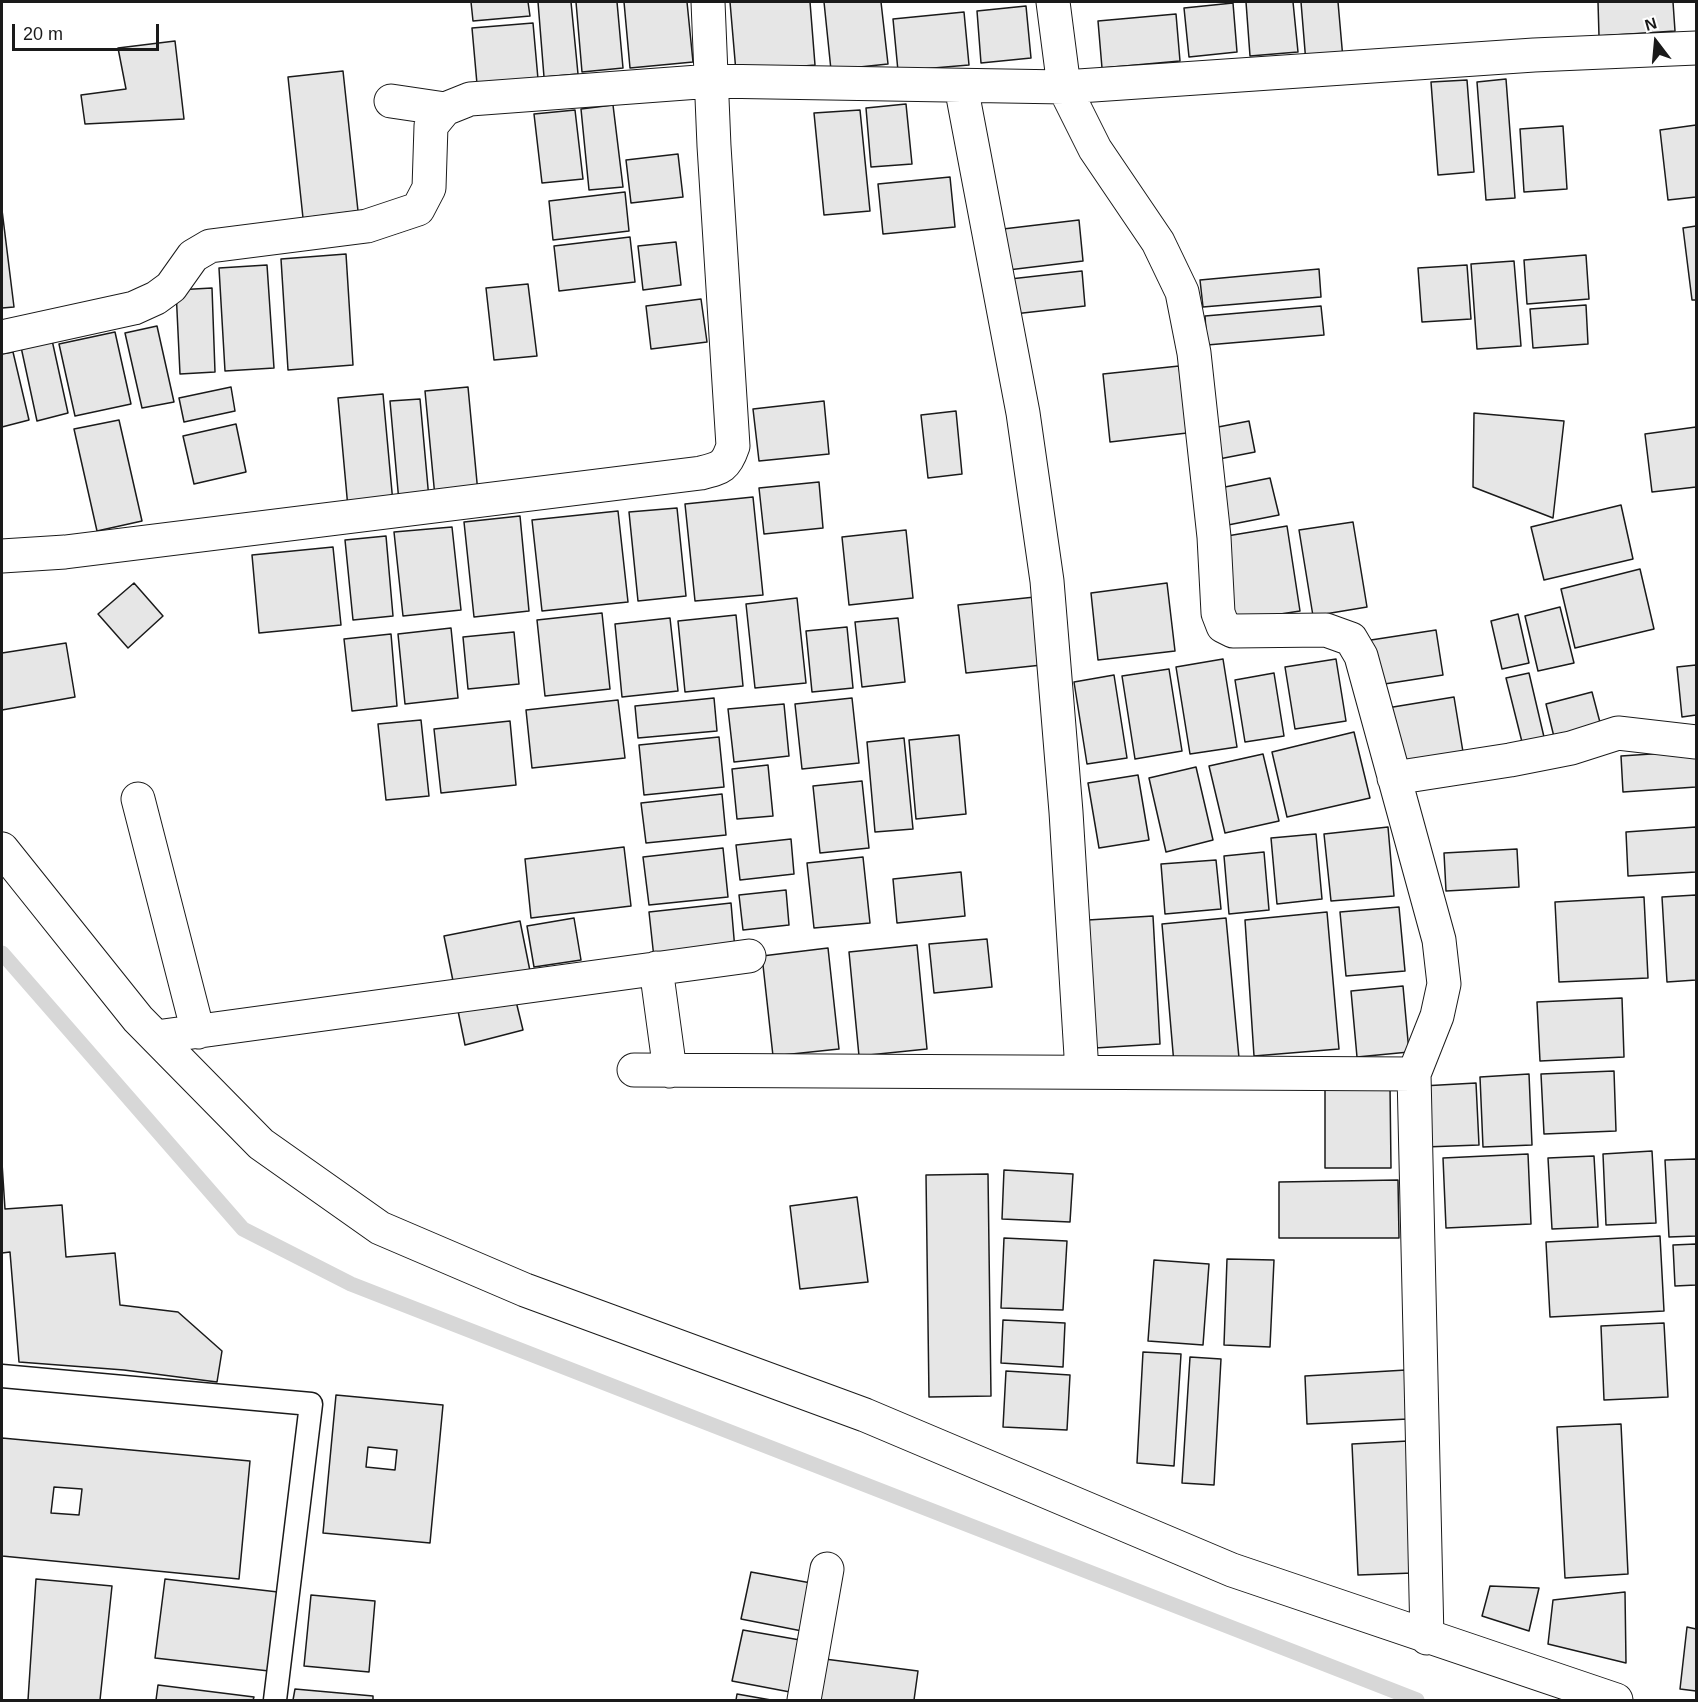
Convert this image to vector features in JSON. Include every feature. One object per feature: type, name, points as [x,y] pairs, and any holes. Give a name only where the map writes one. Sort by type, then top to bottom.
[{"type":"street","points":[[2,556],[88,549],[701,473],[718,468],[728,461],[732,446],[708,2]]},
{"type":"street","points":[[1053,2],[1064,87],[1095,149],[1158,242],[1182,291],[1194,353],[1214,537],[1218,614],[1223,626],[1233,631],[1326,630],[1351,639],[1361,656],[1439,940],[1444,984],[1437,1016],[1414,1074],[1427,1638]]},
{"type":"street","points":[[2,337],[134,308],[156,298],[171,287],[193,256],[210,246],[367,226],[418,209],[429,188],[431,126],[445,109],[470,99],[712,81],[1064,87],[1534,54],[1696,48]]},
{"type":"street","points":[[961,86],[1023,413],[1047,581],[1066,812],[1082,1072]]},
{"type":"street","points":[[392,101],[445,109]]},
{"type":"street","points":[[1394,778],[1571,748],[1618,733],[1674,742],[1696,742]]},
{"type":"street","points":[[138,799],[198,1032]]},
{"type":"street","points":[[2,849],[138,1019],[261,1144],[380,1228],[525,1290],[865,1415],[1232,1570],[1616,1701]]},
{"type":"street","points":[[156,1037],[748,956]]},
{"type":"street","points":[[656,968],[670,1071]]},
{"type":"street","points":[[634,1070],[1414,1074]]},
{"type":"street","points":[[804,1701],[827,1569]]},
{"type":"lane","points":[[2,1376],[310,1404],[275,1701]]},
{"type":"building","points":[[471,2],[528,2],[530,16],[473,21]]},
{"type":"building","points":[[538,2],[571,2],[578,74],[544,77]]},
{"type":"building","points":[[576,2],[617,2],[623,68],[582,72]]},
{"type":"building","points":[[624,2],[687,2],[693,62],[630,68]]},
{"type":"building","points":[[730,2],[810,2],[815,65],[736,72]]},
{"type":"building","points":[[824,2],[881,2],[888,64],[831,70]]},
{"type":"building","points":[[1246,2],[1293,2],[1298,52],[1250,56]]},
{"type":"building","points":[[1301,2],[1338,2],[1343,59],[1306,63]]},
{"type":"building","points":[[1598,2],[1673,2],[1675,31],[1599,36]]},
{"type":"building","points":[[1233,3],[1237,52],[1189,57],[1184,8]]},
{"type":"building","points":[[1026,6],[1031,58],[981,63],[977,11]]},
{"type":"building","points":[[964,12],[969,65],[898,71],[893,19]]},
{"type":"building","points":[[1176,14],[1180,61],[1102,68],[1098,21]]},
{"type":"building","points":[[533,23],[538,79],[477,84],[472,28]]},
{"type":"building","points":[[175,41],[184,119],[85,124],[81,95],[126,89],[118,48]]},
{"type":"building","points":[[343,71],[358,211],[303,218],[288,77]]},
{"type":"building","points":[[1506,79],[1515,198],[1486,200],[1477,82]]},
{"type":"building","points":[[1467,80],[1474,172],[1438,175],[1431,82]]},
{"type":"building","points":[[906,104],[912,164],[871,167],[866,108]]},
{"type":"building","points":[[613,105],[623,187],[589,190],[581,109]]},
{"type":"building","points":[[575,110],[583,179],[542,183],[534,114]]},
{"type":"building","points":[[860,110],[870,211],[824,215],[814,113]]},
{"type":"building","points":[[1696,125],[1696,197],[1668,200],[1660,130]]},
{"type":"building","points":[[1563,126],[1567,189],[1524,192],[1520,129]]},
{"type":"building","points":[[678,154],[683,197],[631,203],[626,160]]},
{"type":"building","points":[[950,177],[955,227],[883,234],[878,184]]},
{"type":"building","points":[[625,192],[629,231],[553,240],[549,201]]},
{"type":"building","points":[[2,210],[14,307],[2,308]]},
{"type":"building","points":[[1079,220],[1083,261],[1008,270],[1003,229]]},
{"type":"building","points":[[1696,226],[1696,300],[1692,300],[1683,228]]},
{"type":"building","points":[[630,237],[635,282],[559,291],[554,246]]},
{"type":"building","points":[[676,242],[681,285],[643,290],[638,246]]},
{"type":"building","points":[[346,254],[353,365],[288,370],[281,259]]},
{"type":"building","points":[[1586,255],[1589,299],[1527,304],[1524,260]]},
{"type":"building","points":[[1514,261],[1521,346],[1477,349],[1471,264]]},
{"type":"building","points":[[267,265],[274,368],[225,371],[219,268]]},
{"type":"building","points":[[1467,265],[1471,319],[1422,322],[1418,268]]},
{"type":"building","points":[[1319,269],[1321,297],[1203,307],[1200,280]]},
{"type":"building","points":[[1082,271],[1085,306],[1014,314],[1010,279]]},
{"type":"building","points":[[528,284],[537,356],[494,360],[486,288]]},
{"type":"building","points":[[212,288],[215,372],[180,374],[176,290]]},
{"type":"building","points":[[701,299],[707,342],[651,349],[646,306]]},
{"type":"building","points":[[1586,305],[1588,344],[1533,348],[1530,309]]},
{"type":"building","points":[[1321,306],[1324,335],[1207,345],[1205,316]]},
{"type":"building","points":[[157,326],[174,402],[142,408],[125,333]]},
{"type":"building","points":[[115,332],[131,404],[75,416],[59,344]]},
{"type":"building","points":[[52,340],[68,413],[37,421],[21,347]]},
{"type":"building","points":[[13,352],[29,420],[2,427],[2,354]]},
{"type":"building","points":[[1179,366],[1187,433],[1110,442],[1103,374]]},
{"type":"building","points":[[231,387],[235,411],[184,422],[179,398]]},
{"type":"building","points":[[468,387],[478,493],[435,497],[425,391]]},
{"type":"building","points":[[383,394],[393,503],[348,508],[338,398]]},
{"type":"building","points":[[420,399],[429,499],[399,502],[390,401]]},
{"type":"building","points":[[824,401],[829,454],[759,461],[753,409]]},
{"type":"building","points":[[956,411],[962,474],[928,478],[921,415]]},
{"type":"building","points":[[1474,413],[1564,421],[1553,518],[1473,487]]},
{"type":"building","points":[[119,420],[142,521],[97,531],[74,429]]},
{"type":"building","points":[[1249,421],[1255,452],[1219,459],[1213,428]]},
{"type":"building","points":[[236,424],[246,472],[194,484],[183,436]]},
{"type":"building","points":[[1696,427],[1696,487],[1652,492],[1645,434]]},
{"type":"building","points":[[1270,478],[1279,515],[1228,525],[1220,488]]},
{"type":"building","points":[[819,482],[823,528],[764,534],[759,488]]},
{"type":"building","points":[[753,497],[763,595],[695,601],[685,504]]},
{"type":"building","points":[[1621,505],[1633,559],[1544,580],[1531,527]]},
{"type":"building","points":[[677,508],[686,596],[638,601],[629,512]]},
{"type":"building","points":[[618,511],[628,602],[542,611],[532,520]]},
{"type":"building","points":[[520,516],[529,611],[474,617],[464,522]]},
{"type":"building","points":[[1353,522],[1367,607],[1313,616],[1299,530]]},
{"type":"building","points":[[1287,526],[1300,611],[1235,621],[1221,537]]},
{"type":"building","points":[[452,527],[461,610],[403,616],[394,532]]},
{"type":"building","points":[[906,530],[913,598],[849,605],[842,537]]},
{"type":"building","points":[[386,536],[393,616],[353,620],[345,540]]},
{"type":"building","points":[[333,547],[341,625],[259,633],[252,555]]},
{"type":"building","points":[[1640,569],[1654,629],[1575,648],[1561,589]]},
{"type":"building","points":[[134,583],[163,616],[128,648],[98,614]]},
{"type":"building","points":[[1167,583],[1175,651],[1098,660],[1091,593]]},
{"type":"building","points":[[1035,597],[1042,665],[966,673],[958,605]]},
{"type":"building","points":[[797,598],[806,683],[755,688],[746,604]]},
{"type":"building","points":[[1560,607],[1574,663],[1538,671],[1525,616]]},
{"type":"building","points":[[602,613],[610,689],[545,696],[537,620]]},
{"type":"building","points":[[1518,614],[1529,663],[1502,669],[1491,621]]},
{"type":"building","points":[[736,615],[743,686],[685,692],[678,621]]},
{"type":"building","points":[[670,618],[678,691],[622,697],[615,624]]},
{"type":"building","points":[[898,618],[905,682],[862,687],[855,622]]},
{"type":"building","points":[[847,627],[853,688],[812,692],[806,631]]},
{"type":"building","points":[[451,628],[458,698],[405,704],[398,634]]},
{"type":"building","points":[[1436,630],[1443,675],[1378,685],[1371,640]]},
{"type":"building","points":[[514,632],[519,684],[468,689],[463,637]]},
{"type":"building","points":[[391,634],[397,706],[352,711],[344,639]]},
{"type":"building","points":[[66,643],[75,697],[2,710],[2,653]]},
{"type":"building","points":[[1223,659],[1237,747],[1190,754],[1176,667]]},
{"type":"building","points":[[1336,659],[1346,721],[1295,729],[1285,667]]},
{"type":"building","points":[[1696,665],[1696,715],[1682,717],[1677,667]]},
{"type":"building","points":[[1169,669],[1182,751],[1135,759],[1122,676]]},
{"type":"building","points":[[1274,673],[1284,736],[1245,742],[1235,680]]},
{"type":"building","points":[[1529,673],[1544,737],[1522,742],[1506,678]]},
{"type":"building","points":[[1114,675],[1127,758],[1087,764],[1074,682]]},
{"type":"building","points":[[1592,692],[1602,730],[1555,741],[1546,704]]},
{"type":"building","points":[[1454,697],[1463,752],[1396,763],[1387,708]]},
{"type":"building","points":[[714,698],[717,731],[638,738],[635,706]]},
{"type":"building","points":[[852,698],[859,763],[802,769],[795,704]]},
{"type":"building","points":[[618,700],[625,758],[532,768],[526,710]]},
{"type":"building","points":[[784,704],[789,756],[734,762],[728,709]]},
{"type":"building","points":[[421,720],[429,796],[386,800],[378,724]]},
{"type":"building","points":[[510,721],[516,785],[441,793],[434,729]]},
{"type":"building","points":[[1354,732],[1370,798],[1287,817],[1272,752]]},
{"type":"building","points":[[959,735],[966,814],[916,819],[909,740]]},
{"type":"building","points":[[719,737],[724,787],[644,795],[639,745]]},
{"type":"building","points":[[904,738],[913,829],[875,832],[867,742]]},
{"type":"building","points":[[1696,751],[1696,787],[1623,792],[1621,756]]},
{"type":"building","points":[[1263,754],[1279,821],[1225,833],[1209,766]]},
{"type":"building","points":[[768,765],[773,816],[737,819],[732,769]]},
{"type":"building","points":[[1196,767],[1213,840],[1166,852],[1149,778]]},
{"type":"building","points":[[1138,775],[1149,840],[1099,848],[1088,783]]},
{"type":"building","points":[[862,781],[869,848],[820,853],[813,786]]},
{"type":"building","points":[[722,794],[726,835],[646,843],[641,803]]},
{"type":"building","points":[[1388,827],[1394,896],[1331,901],[1324,834]]},
{"type":"building","points":[[1696,827],[1696,872],[1628,876],[1626,832]]},
{"type":"building","points":[[1316,834],[1322,899],[1277,904],[1271,838]]},
{"type":"building","points":[[791,839],[794,874],[740,880],[736,845]]},
{"type":"building","points":[[624,847],[631,906],[531,918],[525,859]]},
{"type":"building","points":[[723,848],[728,897],[649,905],[643,857]]},
{"type":"building","points":[[1517,849],[1519,887],[1446,891],[1444,853]]},
{"type":"building","points":[[1264,852],[1269,910],[1229,914],[1224,856]]},
{"type":"building","points":[[863,857],[870,923],[814,928],[807,863]]},
{"type":"building","points":[[1216,860],[1221,909],[1165,914],[1161,864]]},
{"type":"building","points":[[961,872],[965,916],[897,923],[893,879]]},
{"type":"building","points":[[786,890],[789,925],[743,930],[739,895]]},
{"type":"building","points":[[1696,895],[1696,980],[1667,982],[1662,897]]},
{"type":"building","points":[[1644,897],[1648,978],[1559,982],[1555,902]]},
{"type":"building","points":[[731,903],[735,950],[654,958],[649,912]]},
{"type":"building","points":[[1399,907],[1405,971],[1346,976],[1340,912]]},
{"type":"building","points":[[1327,912],[1339,1049],[1254,1056],[1245,920]]},
{"type":"building","points":[[1153,916],[1160,1044],[1095,1048],[1088,920]]},
{"type":"building","points":[[574,918],[581,960],[534,967],[527,926]]},
{"type":"building","points":[[1226,918],[1239,1058],[1174,1064],[1162,924]]},
{"type":"building","points":[[520,921],[530,971],[454,986],[444,936]]},
{"type":"building","points":[[987,939],[992,987],[934,993],[929,944]]},
{"type":"building","points":[[917,945],[927,1049],[859,1056],[849,952]]},
{"type":"building","points":[[828,948],[839,1049],[773,1056],[762,956]]},
{"type":"building","points":[[1403,986],[1409,1052],[1357,1057],[1351,991]]},
{"type":"building","points":[[514,993],[523,1030],[465,1045],[457,1006]]},
{"type":"building","points":[[1622,998],[1624,1057],[1540,1061],[1537,1002]]},
{"type":"building","points":[[1614,1071],[1616,1131],[1544,1134],[1541,1074]]},
{"type":"building","points":[[1529,1074],[1532,1145],[1483,1147],[1480,1077]]},
{"type":"building","points":[[1476,1083],[1479,1145],[1425,1147],[1422,1086]]},
{"type":"building","points":[[1390,1086],[1391,1168],[1325,1168],[1325,1087]]},
{"type":"building","points":[[1652,1151],[1656,1223],[1606,1225],[1603,1154]]},
{"type":"building","points":[[1528,1154],[1531,1224],[1446,1228],[1443,1158]]},
{"type":"building","points":[[1594,1156],[1598,1227],[1552,1229],[1548,1158]]},
{"type":"building","points":[[1696,1159],[1696,1236],[1669,1237],[1665,1160]]},
{"type":"building","points":[[2,1163],[5,1209],[62,1205],[66,1257],[115,1253],[120,1305],[178,1312],[222,1351],[217,1382],[124,1370],[19,1362],[10,1252],[2,1253]]},
{"type":"building","points":[[1004,1170],[1073,1174],[1070,1222],[1002,1219]]},
{"type":"building","points":[[988,1174],[991,1396],[929,1397],[926,1175]]},
{"type":"building","points":[[1398,1180],[1399,1238],[1279,1238],[1279,1182]]},
{"type":"building","points":[[857,1197],[868,1282],[800,1289],[790,1206]]},
{"type":"building","points":[[1660,1236],[1664,1311],[1550,1317],[1546,1242]]},
{"type":"building","points":[[1004,1238],[1067,1241],[1063,1310],[1001,1308]]},
{"type":"building","points":[[1696,1244],[1696,1285],[1675,1286],[1673,1245]]},
{"type":"building","points":[[1227,1259],[1274,1260],[1270,1347],[1224,1345]]},
{"type":"building","points":[[1154,1260],[1209,1264],[1203,1345],[1148,1341]]},
{"type":"building","points":[[1003,1320],[1065,1323],[1063,1367],[1001,1363]]},
{"type":"building","points":[[1664,1323],[1668,1397],[1604,1400],[1601,1326]]},
{"type":"building","points":[[1143,1352],[1181,1354],[1174,1466],[1137,1463]]},
{"type":"building","points":[[1190,1357],[1221,1359],[1214,1485],[1182,1483]]},
{"type":"building","points":[[1406,1370],[1408,1419],[1307,1424],[1305,1376]]},
{"type":"building","points":[[1006,1371],[1070,1375],[1067,1430],[1003,1427]]},
{"type":"building","points":[[336,1395],[443,1405],[430,1543],[323,1533]],"holes":[[[368,1447],[397,1450],[395,1470],[366,1467]]]},
{"type":"building","points":[[1621,1424],[1628,1574],[1565,1578],[1557,1427]]},
{"type":"building","points":[[2,1438],[250,1461],[239,1579],[2,1556]],"holes":[[[54,1487],[82,1489],[79,1515],[51,1513]]]},
{"type":"building","points":[[1408,1441],[1413,1573],[1358,1575],[1352,1444]]},
{"type":"building","points":[[751,1572],[811,1583],[802,1631],[741,1619]]},
{"type":"building","points":[[36,1579],[112,1586],[100,1700],[28,1700]]},
{"type":"building","points":[[165,1579],[278,1592],[269,1671],[155,1658]]},
{"type":"building","points":[[1490,1586],[1539,1588],[1529,1631],[1482,1616]]},
{"type":"building","points":[[1625,1592],[1626,1663],[1548,1644],[1553,1600]]},
{"type":"building","points":[[311,1595],[375,1601],[369,1672],[304,1666]]},
{"type":"building","points":[[1687,1627],[1696,1629],[1696,1691],[1680,1689]]},
{"type":"building","points":[[743,1630],[800,1640],[790,1692],[732,1681]]},
{"type":"building","points":[[817,1658],[918,1671],[914,1700],[811,1700]]},
{"type":"building","points":[[158,1685],[254,1697],[253,1700],[156,1700]]},
{"type":"building","points":[[295,1689],[373,1696],[373,1700],[293,1700]]},
{"type":"building","points":[[737,1694],[771,1700],[736,1700]]},
{"type":"waterway","points":[[2,953],[243,1229],[351,1284],[1417,1700]]}]
